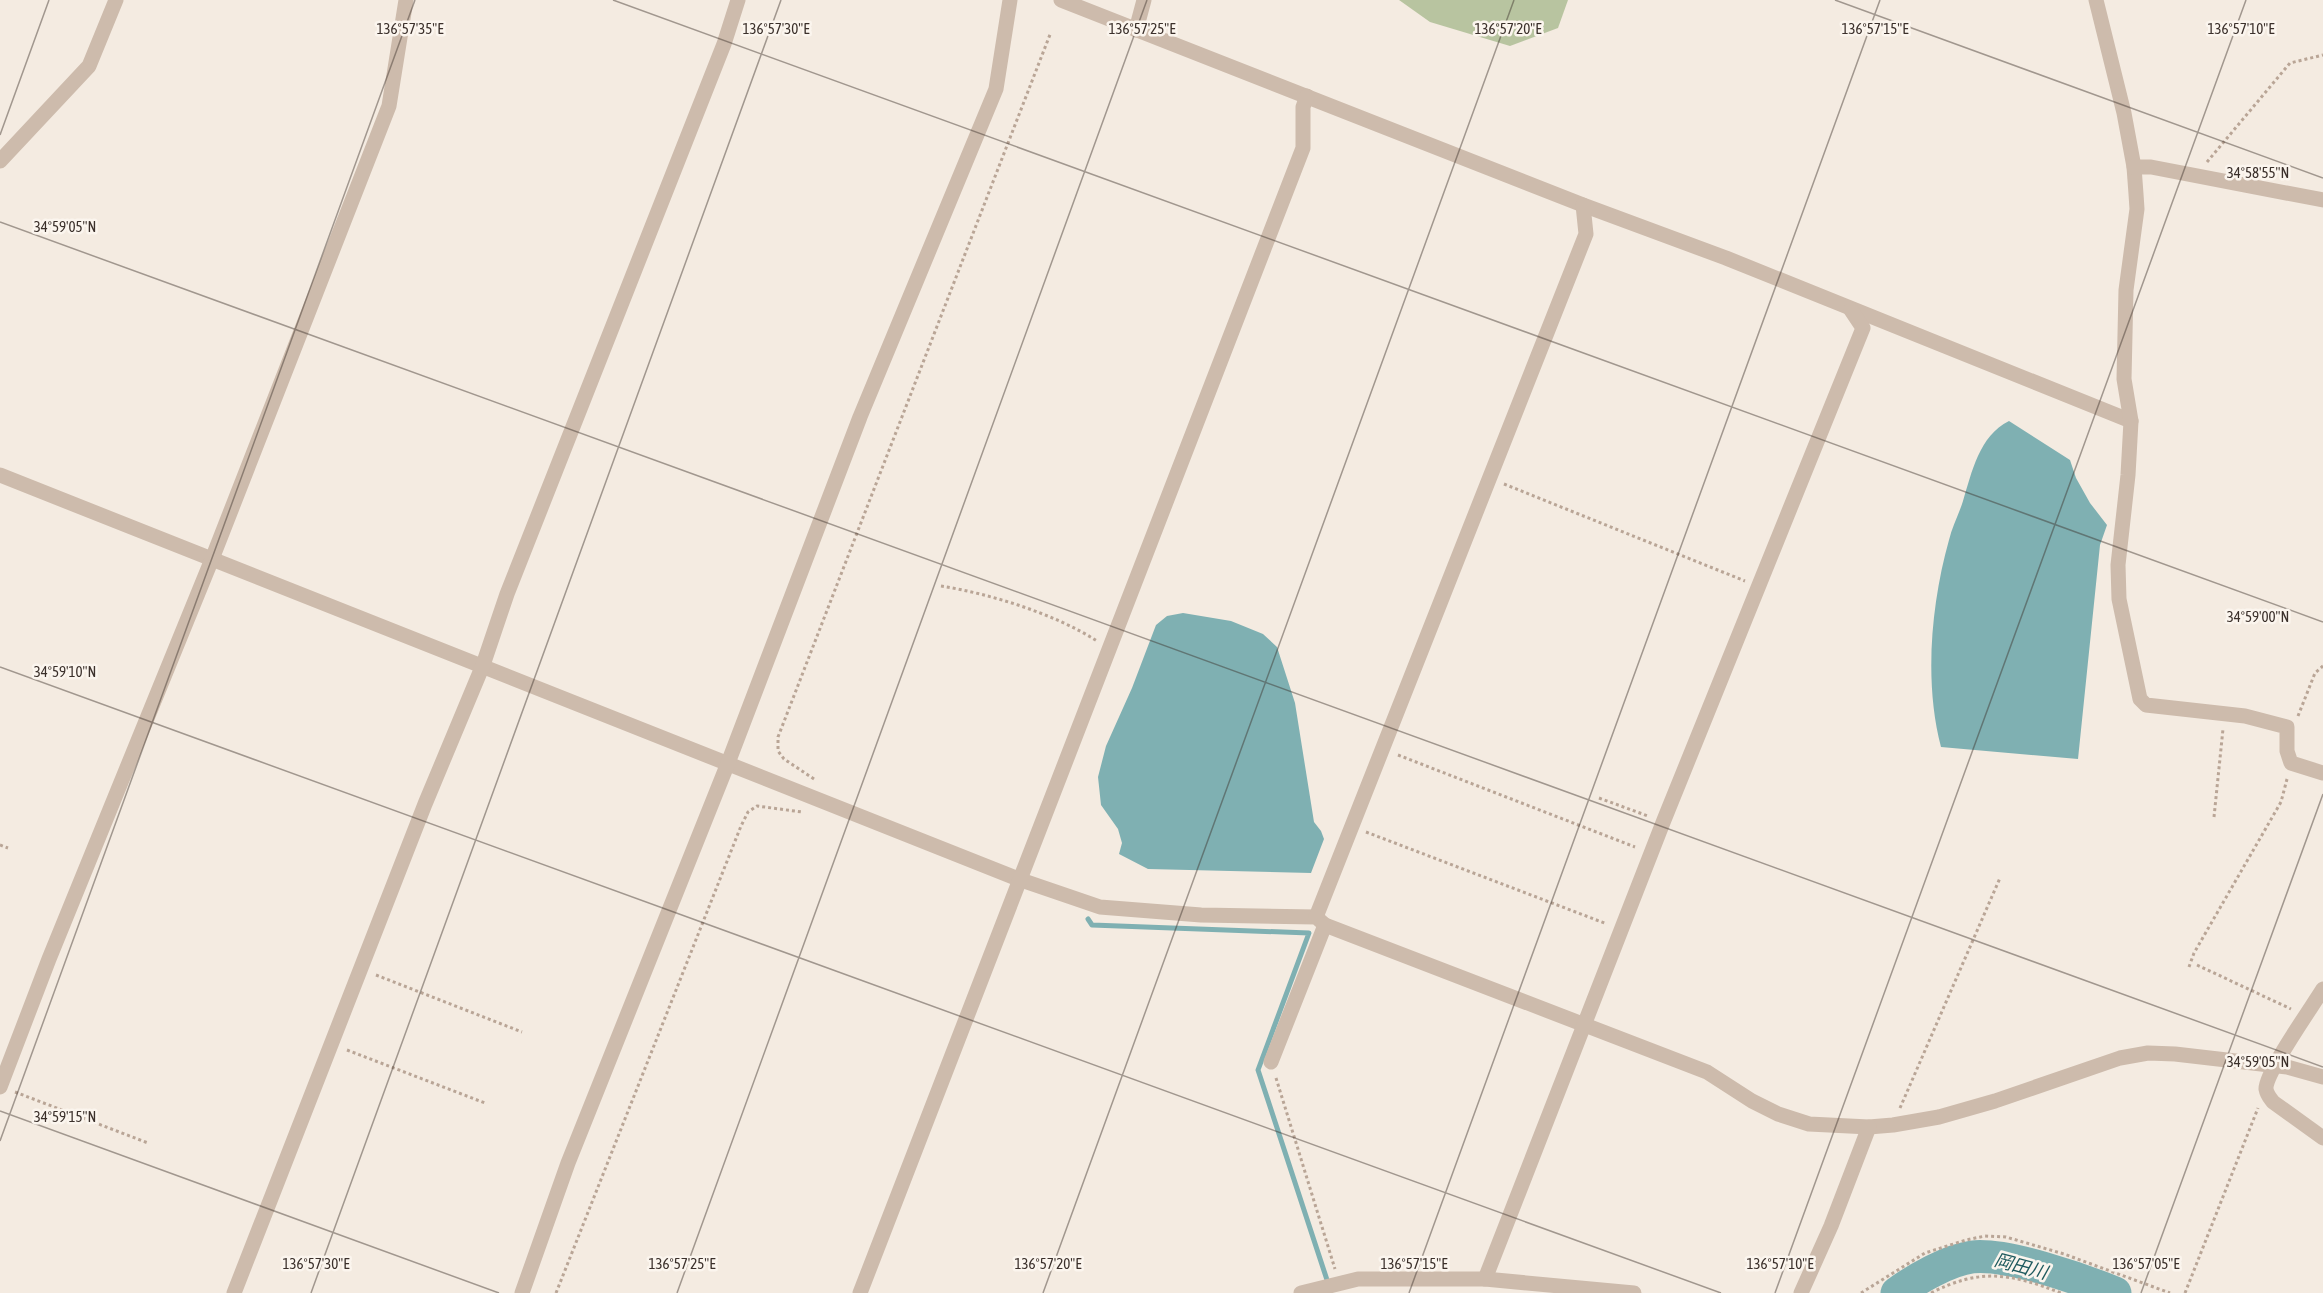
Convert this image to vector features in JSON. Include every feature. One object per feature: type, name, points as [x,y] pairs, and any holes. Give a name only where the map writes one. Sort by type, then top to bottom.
[{"type":"street","points":[[0,161],[89,66],[116,0]]},
{"type":"street","points":[[0,1087],[49,959],[212,560],[389,106],[406,0]]},
{"type":"street","points":[[234,1293],[483,665],[507,594],[724,44],[738,0]]},
{"type":"street","points":[[522,1293],[568,1163],[728,764],[860,417],[996,89],[1010,0]]},
{"type":"street","points":[[1061,0],[1583,205],[1726,258],[2131,421]]},
{"type":"street","points":[[1136,30],[1144,0]]},
{"type":"street","points":[[2096,0],[2124,113],[2134,167],[2137,209],[2126,290],[2124,363],[2131,421],[2128,475],[2118,565],[2120,599],[2140,699],[2146,705],[2245,716],[2287,727],[2287,751],[2291,763],[2323,773]]},
{"type":"street","points":[[860,1293],[1303,148],[1303,106],[1307,96]]},
{"type":"street","points":[[2134,167],[2151,167],[2323,200]]},
{"type":"street","points":[[1271,1062],[1351,826],[1586,234],[1583,205]]},
{"type":"street","points":[[1485,1279],[1664,820],[1863,328],[1851,309]]},
{"type":"street","points":[[0,475],[1021,880],[1100,908],[1320,921],[1707,1072],[1752,1101],[1778,1114],[1809,1124],[1869,1127],[1898,1125],[1939,1117],[1995,1101],[2120,1058],[2148,1053],[2276,1066],[2323,1077]]},
{"type":"street","points":[[2323,989],[2276,1066],[2266,1088],[2273,1102],[2323,1138]]},
{"type":"street","points":[[1801,1293],[1831,1226],[1869,1127]]},
{"type":"street","points":[[1301,1293],[1358,1279],[1485,1279],[1634,1293]]},
{"type":"path","points":[[817,781],[784,759],[778,751],[777,737],[1051,32]]},
{"type":"path","points":[[2199,176],[2207,162],[2290,63],[2323,55]]},
{"type":"path","points":[[1489,478],[1758,586]]},
{"type":"path","points":[[941,586],[996,598],[1058,621],[1080,631],[1109,650]]},
{"type":"path","points":[[2287,727],[2296,722],[2316,673],[2323,666]]},
{"type":"path","points":[[2214,817],[2226,714]]},
{"type":"path","points":[[1383,749],[1651,853]]},
{"type":"path","points":[[2189,967],[2194,953],[2281,802],[2291,763]]},
{"type":"path","points":[[1599,798],[1664,820]]},
{"type":"path","points":[[556,1293],[748,812],[757,806],[809,813]]},
{"type":"path","points":[[1351,826],[1621,930]]},
{"type":"path","points":[[0,845],[9,848]]},
{"type":"path","points":[[1898,1125],[1899,1109],[2000,878]]},
{"type":"path","points":[[2197,965],[2288,1007],[2305,1018]]},
{"type":"path","points":[[361,969],[522,1032]]},
{"type":"path","points":[[332,1044],[485,1103]]},
{"type":"path","points":[[1271,1062],[1339,1283]]},
{"type":"path","points":[[0,1087],[148,1143]]},
{"type":"path","points":[[2185,1293],[2260,1102],[2268,1095]]},
{"type":"path","points":[[1861,1293],[1925,1253],[1986,1236],[2006,1237],[2064,1254],[2170,1293]]},
{"type":"path","points":[[1930,1293],[1966,1278],[1984,1275],[2002,1276],[2061,1293]]},
{"type":"green space","points":[[1399,0],[1568,0],[1558,28],[1510,46],[1430,22]]},
{"type":"water","points":[[2009,421],[2070,460],[2076,478],[2090,503],[2107,525],[2100,545],[2078,759],[1941,747],[1931,670],[1934,617],[1943,565],[1950,535],[1978,456],[1990,436]]},
{"type":"water","points":[[1183,613],[1231,621],[1263,634],[1277,647],[1295,703],[1314,822],[1324,839],[1311,873],[1148,869],[1119,854],[1122,843],[1118,829],[1101,805],[1098,777],[1106,746],[1132,688],[1156,625],[1167,616]]},
{"type":"waterway","points":[[1088,919],[1092,925],[1309,933],[1258,1070],[1329,1286]]},
{"type":"waterway","name":"岡田川","points":[[1897,1293],[1943,1266],[1972,1257],[2004,1259],[2044,1268],[2115,1293]]}]
